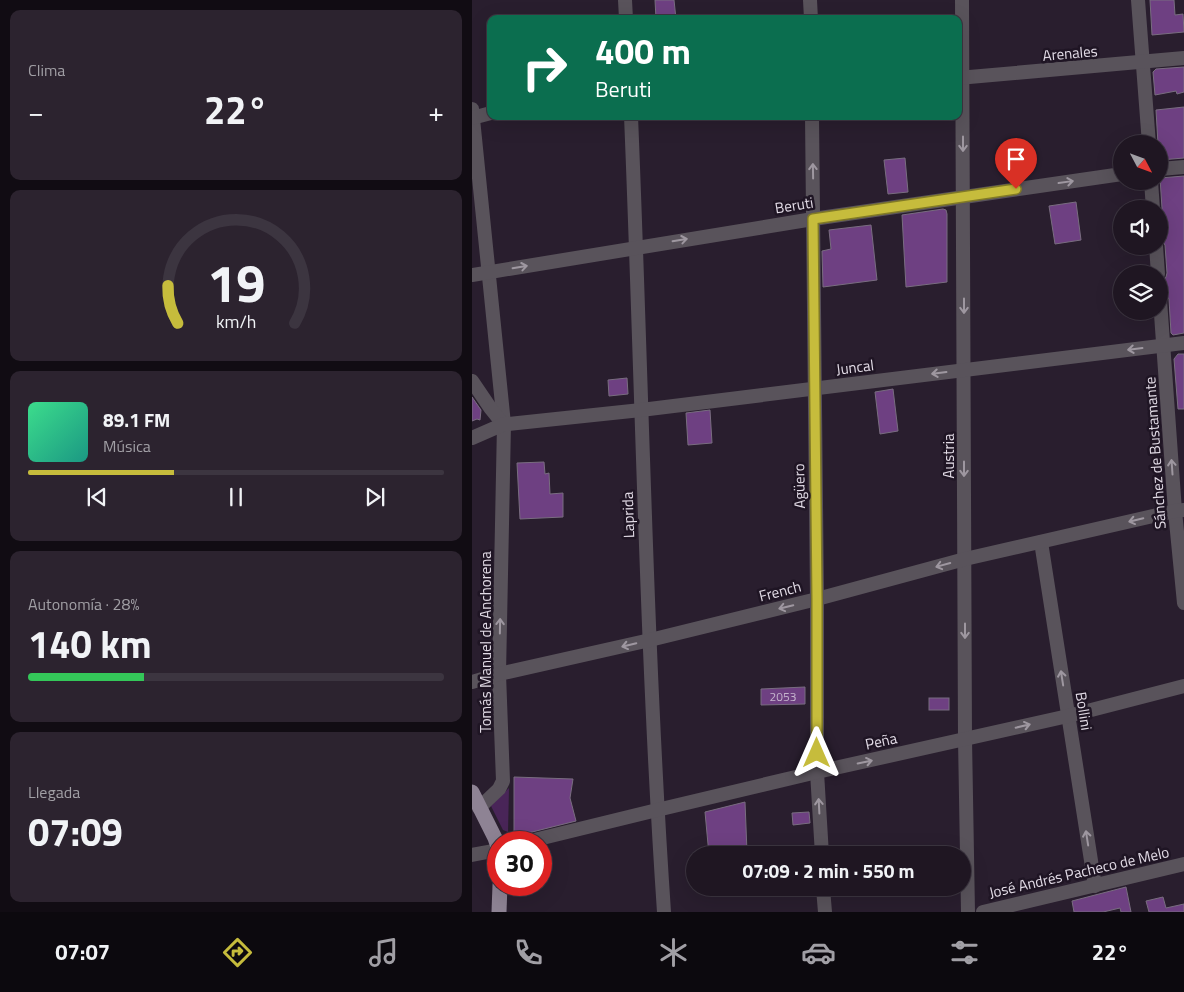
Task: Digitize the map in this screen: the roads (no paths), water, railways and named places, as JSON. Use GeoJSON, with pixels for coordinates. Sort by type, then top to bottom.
{"type":"FeatureCollection","features":[{"type":"Feature","properties":{"kind":"main road"},"geometry":{"type":"LineString","coordinates":[[472,792],[492,831]]}},
{"type":"Feature","properties":{"kind":"main road"},"geometry":{"type":"LineString","coordinates":[[499,912],[500,896]]}},
{"type":"Feature","properties":{"kind":"street"},"geometry":{"type":"LineString","coordinates":[[624,0],[626,15]]}},
{"type":"Feature","properties":{"kind":"street"},"geometry":{"type":"LineString","coordinates":[[810,0],[811,15]]}},
{"type":"Feature","properties":{"kind":"street","name":"Austria"},"geometry":{"type":"LineString","coordinates":[[962,0],[962,15]]}},
{"type":"Feature","properties":{"kind":"street"},"geometry":{"type":"LineString","coordinates":[[1138,0],[1148,135]]}},
{"type":"Feature","properties":{"kind":"street","name":"Arenales"},"geometry":{"type":"LineString","coordinates":[[962,78],[1184,58]]}},
{"type":"Feature","properties":{"kind":"street"},"geometry":{"type":"LineString","coordinates":[[472,115],[487,114]]}},
{"type":"Feature","properties":{"kind":"street","name":"Tomás Manuel de Anchorena"},"geometry":{"type":"LineString","coordinates":[[472,115],[504,424],[499,674],[503,781],[499,789],[480,808]]}},
{"type":"Feature","properties":{"kind":"street","name":"Laprida"},"geometry":{"type":"LineString","coordinates":[[631,120],[657,810],[664,912]]}},
{"type":"Feature","properties":{"kind":"street","name":"Agüero"},"geometry":{"type":"LineString","coordinates":[[812,120],[817,772],[821,846]]}},
{"type":"Feature","properties":{"kind":"street","name":"Austria"},"geometry":{"type":"LineString","coordinates":[[961,120],[968,912]]}},
{"type":"Feature","properties":{"kind":"street"},"geometry":{"type":"LineString","coordinates":[[1168,168],[1184,167]]}},
{"type":"Feature","properties":{"kind":"street","name":"Beruti"},"geometry":{"type":"LineString","coordinates":[[472,275],[813,219],[1113,175]]}},
{"type":"Feature","properties":{"kind":"street","name":"Sánchez de Bustamante"},"geometry":{"type":"LineString","coordinates":[[1161,320],[1179,511],[1184,603]]}},
{"type":"Feature","properties":{"kind":"street","name":"Juncal"},"geometry":{"type":"LineString","coordinates":[[472,438],[504,424],[641,410],[1184,343]]}},
{"type":"Feature","properties":{"kind":"street"},"geometry":{"type":"LineString","coordinates":[[474,384],[482,391],[491,391],[495,389],[499,382]]}},
{"type":"Feature","properties":{"kind":"street"},"geometry":{"type":"LineString","coordinates":[[474,384],[504,424]]}},
{"type":"Feature","properties":{"kind":"street","name":"French"},"geometry":{"type":"LineString","coordinates":[[472,682],[817,599],[965,559],[1179,511]]}},
{"type":"Feature","properties":{"kind":"street","name":"Bollini"},"geometry":{"type":"LineString","coordinates":[[1041,542],[1095,886]]}},
{"type":"Feature","properties":{"kind":"street","name":"Peña"},"geometry":{"type":"LineString","coordinates":[[552,836],[817,772],[1068,716],[1184,686]]}},
{"type":"Feature","properties":{"kind":"street"},"geometry":{"type":"LineString","coordinates":[[472,855],[487,851]]}},
{"type":"Feature","properties":{"kind":"street","name":"José Andrés Pacheco de Melo"},"geometry":{"type":"LineString","coordinates":[[983,912],[1184,864]]}},
{"type":"Feature","properties":{"kind":"street"},"geometry":{"type":"LineString","coordinates":[[824,896],[825,912]]}}]}
